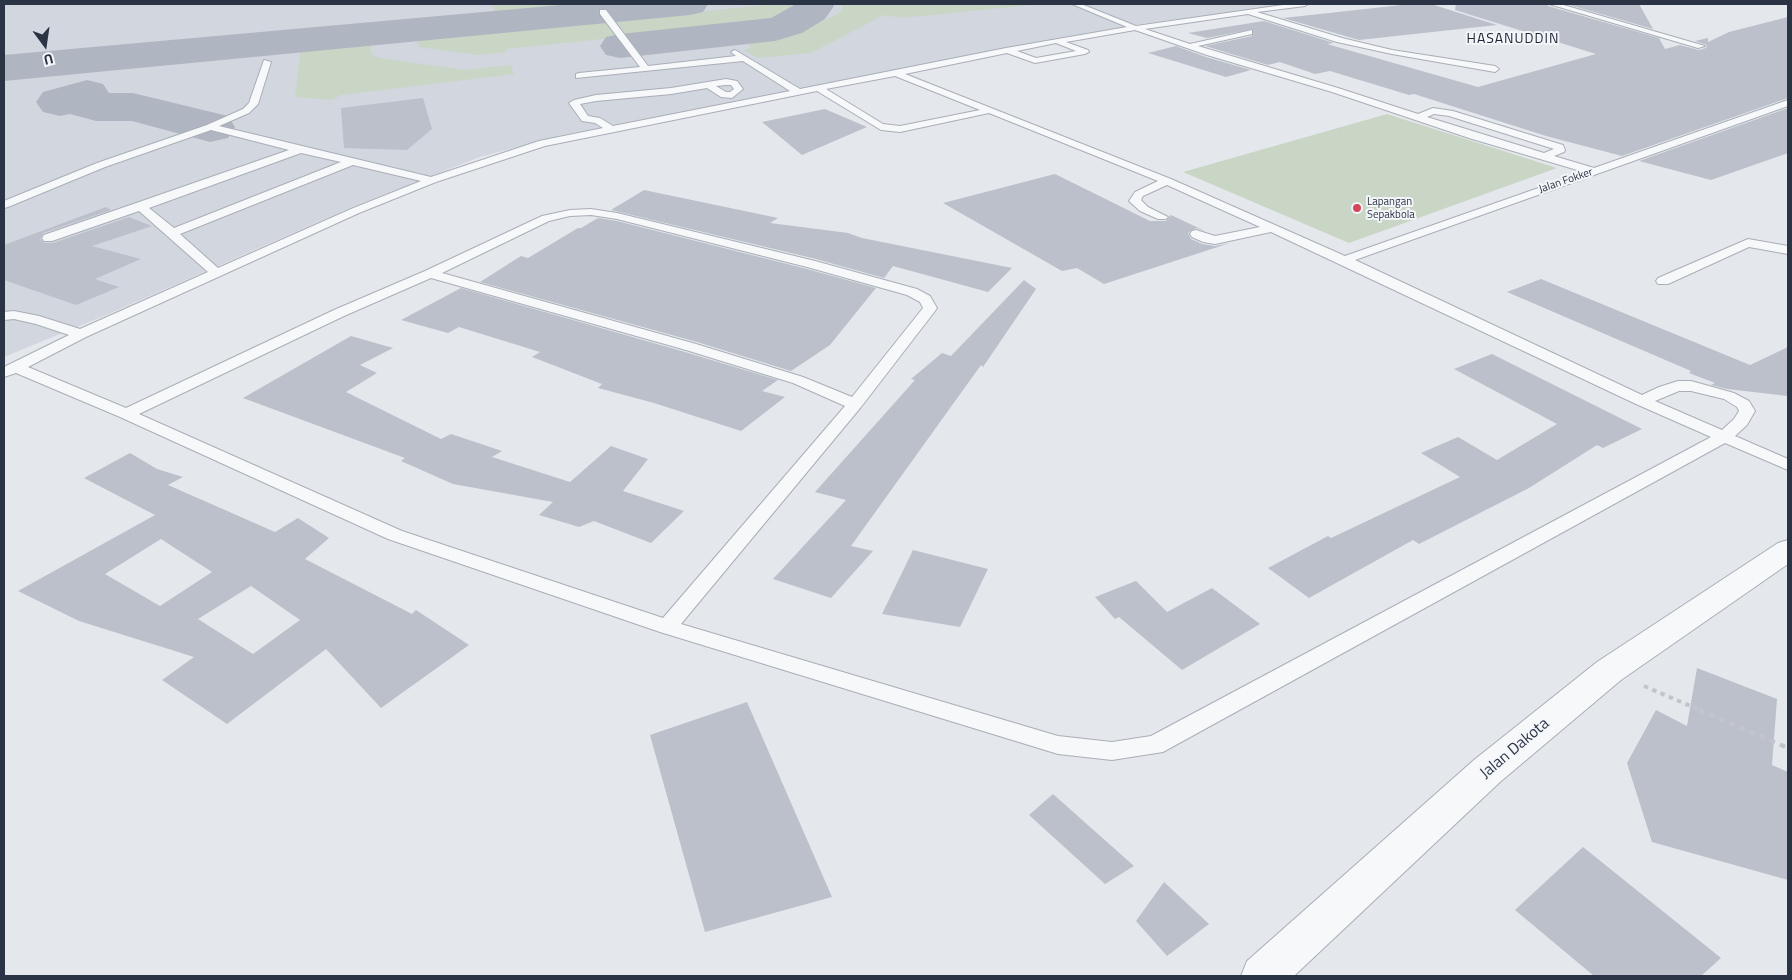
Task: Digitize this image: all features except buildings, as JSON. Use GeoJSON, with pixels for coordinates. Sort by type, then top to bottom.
{"type":"FeatureCollection","features":[{"type":"Feature","properties":{"kind":"street","name":"Jalan Dakota"},"geometry":{"type":"LineString","coordinates":[[1263,976],[1487,771],[1609,671],[1788,550]]}},
{"type":"Feature","properties":{"kind":"lane"},"geometry":{"type":"LineString","coordinates":[[1075,4],[1136,28],[1190,46],[1420,117],[1473,136],[1593,171]]}},
{"type":"Feature","properties":{"kind":"lane"},"geometry":{"type":"LineString","coordinates":[[10,370],[81,334],[355,211],[432,180],[543,143],[1006,50],[1244,11],[1305,4]]}},
{"type":"Feature","properties":{"kind":"lane"},"geometry":{"type":"LineString","coordinates":[[1553,4],[1701,46]]}},
{"type":"Feature","properties":{"kind":"lane"},"geometry":{"type":"LineString","coordinates":[[1244,11],[1340,40],[1383,50],[1495,69]]}},
{"type":"Feature","properties":{"kind":"lane"},"geometry":{"type":"LineString","coordinates":[[603,12],[645,68]]}},
{"type":"Feature","properties":{"kind":"lane"},"geometry":{"type":"LineString","coordinates":[[1585,22],[1603,18]]}},
{"type":"Feature","properties":{"kind":"lane"},"geometry":{"type":"LineString","coordinates":[[1190,46],[1249,32]]}},
{"type":"Feature","properties":{"kind":"lane"},"geometry":{"type":"LineString","coordinates":[[1006,50],[1035,61],[1085,52],[1056,41]]}},
{"type":"Feature","properties":{"kind":"lane"},"geometry":{"type":"LineString","coordinates":[[734,52],[798,92]]}},
{"type":"Feature","properties":{"kind":"lane"},"geometry":{"type":"LineString","coordinates":[[578,76],[744,58]]}},
{"type":"Feature","properties":{"kind":"lane"},"geometry":{"type":"LineString","coordinates":[[4,205],[100,165],[210,127],[246,111],[253,104],[266,62]]}},
{"type":"Feature","properties":{"kind":"lane"},"geometry":{"type":"LineString","coordinates":[[894,72],[1167,181],[1344,260],[1642,401],[1788,464]]}},
{"type":"Feature","properties":{"kind":"lane"},"geometry":{"type":"LineString","coordinates":[[611,129],[599,109],[642,94],[708,85],[720,94],[732,95],[742,103]]}},
{"type":"Feature","properties":{"kind":"lane"},"geometry":{"type":"LineString","coordinates":[[818,88],[881,127],[900,129],[925,126],[990,110]]}},
{"type":"Feature","properties":{"kind":"lane","name":"Jalan Fokker"},"geometry":{"type":"LineString","coordinates":[[1344,260],[1788,104]]}},
{"type":"Feature","properties":{"kind":"lane"},"geometry":{"type":"LineString","coordinates":[[1420,117],[1433,111],[1450,113],[1559,147],[1560,150],[1546,156]]}},
{"type":"Feature","properties":{"kind":"lane"},"geometry":{"type":"LineString","coordinates":[[210,127],[432,180]]}},
{"type":"Feature","properties":{"kind":"lane"},"geometry":{"type":"LineString","coordinates":[[48,238],[300,150]]}},
{"type":"Feature","properties":{"kind":"lane"},"geometry":{"type":"LineString","coordinates":[[172,233],[354,161]]}},
{"type":"Feature","properties":{"kind":"lane"},"geometry":{"type":"LineString","coordinates":[[1162,217],[1144,209],[1134,200],[1140,194],[1167,181]]}},
{"type":"Feature","properties":{"kind":"lane"},"geometry":{"type":"LineString","coordinates":[[141,207],[216,273]]}},
{"type":"Feature","properties":{"kind":"lane"},"geometry":{"type":"LineString","coordinates":[[126,414],[339,313],[430,274],[504,237],[546,218],[570,213],[591,212],[618,216],[811,264],[912,292],[925,299],[930,308],[855,404],[667,628]]}},
{"type":"Feature","properties":{"kind":"lane"},"geometry":{"type":"LineString","coordinates":[[1196,234],[1215,240],[1272,228]]}},
{"type":"Feature","properties":{"kind":"lane"},"geometry":{"type":"LineString","coordinates":[[1663,281],[1748,243],[1788,250]]}},
{"type":"Feature","properties":{"kind":"lane"},"geometry":{"type":"LineString","coordinates":[[430,274],[700,350],[798,380],[855,404]]}},
{"type":"Feature","properties":{"kind":"lane"},"geometry":{"type":"LineString","coordinates":[[4,316],[14,315],[39,320],[81,334]]}},
{"type":"Feature","properties":{"kind":"lane"},"geometry":{"type":"LineString","coordinates":[[10,370],[126,414],[395,535],[667,628],[1058,745],[1112,751],[1155,745],[1724,437],[1741,422],[1747,410],[1744,404],[1729,396],[1691,386],[1678,386],[1664,390],[1642,401]]}},
{"type":"Feature","properties":{"kind":"path"},"geometry":{"type":"LineString","coordinates":[[1609,671],[1788,748]]}},
{"type":"Feature","properties":{"kind":"shaded area"},"geometry":{"type":"Polygon","coordinates":[[[4,4],[1296,4],[1133,25],[563,135],[480,157],[352,207],[111,313],[4,357],[4,4]]]}},
{"type":"Feature","properties":{"kind":"green space"},"geometry":{"type":"Polygon","coordinates":[[[492,4],[610,4],[495,14],[492,4]]]}},
{"type":"Feature","properties":{"kind":"green space"},"geometry":{"type":"Polygon","coordinates":[[[776,4],[799,4],[800,7],[776,25],[731,29],[728,26],[506,49],[507,52],[477,55],[419,47],[417,40],[776,4]]]}},
{"type":"Feature","properties":{"kind":"green space"},"geometry":{"type":"Polygon","coordinates":[[[840,4],[1041,4],[901,18],[884,15],[811,53],[757,58],[744,50],[751,48],[743,40],[802,32],[841,12],[843,7],[840,4]]]}},
{"type":"Feature","properties":{"kind":"green space"},"geometry":{"type":"Polygon","coordinates":[[[367,42],[370,44],[372,55],[379,58],[465,70],[511,65],[514,74],[341,95],[332,100],[295,97],[301,48],[367,42]]]}},
{"type":"Feature","properties":{"kind":"green space","name":"Lapangan Sepakbola"},"geometry":{"type":"Polygon","coordinates":[[[1387,114],[1557,168],[1349,243],[1183,172],[1387,114]]]}},
{"type":"Feature","properties":{"kind":"taxiway"},"geometry":{"type":"LineString","coordinates":[[4,68],[690,4]]}},
{"type":"Feature","properties":{"kind":"taxiway"},"geometry":{"type":"LineString","coordinates":[[620,46],[775,29],[788,25],[812,11],[816,6],[814,4]]}},
{"type":"Feature","properties":{"kind":"taxiway"},"geometry":{"type":"LineString","coordinates":[[60,102],[87,94],[84,100],[88,105],[96,107],[133,107],[210,127]]}},
{"type":"Feature","properties":{"kind":"place","name":"Lapangan Sepakbola"},"geometry":{"type":"Point","coordinates":[1357,208]}},
{"type":"Feature","properties":{"kind":"district","name":"HASANUDDIN"},"geometry":{"type":"Point","coordinates":[1513,40]}}]}
